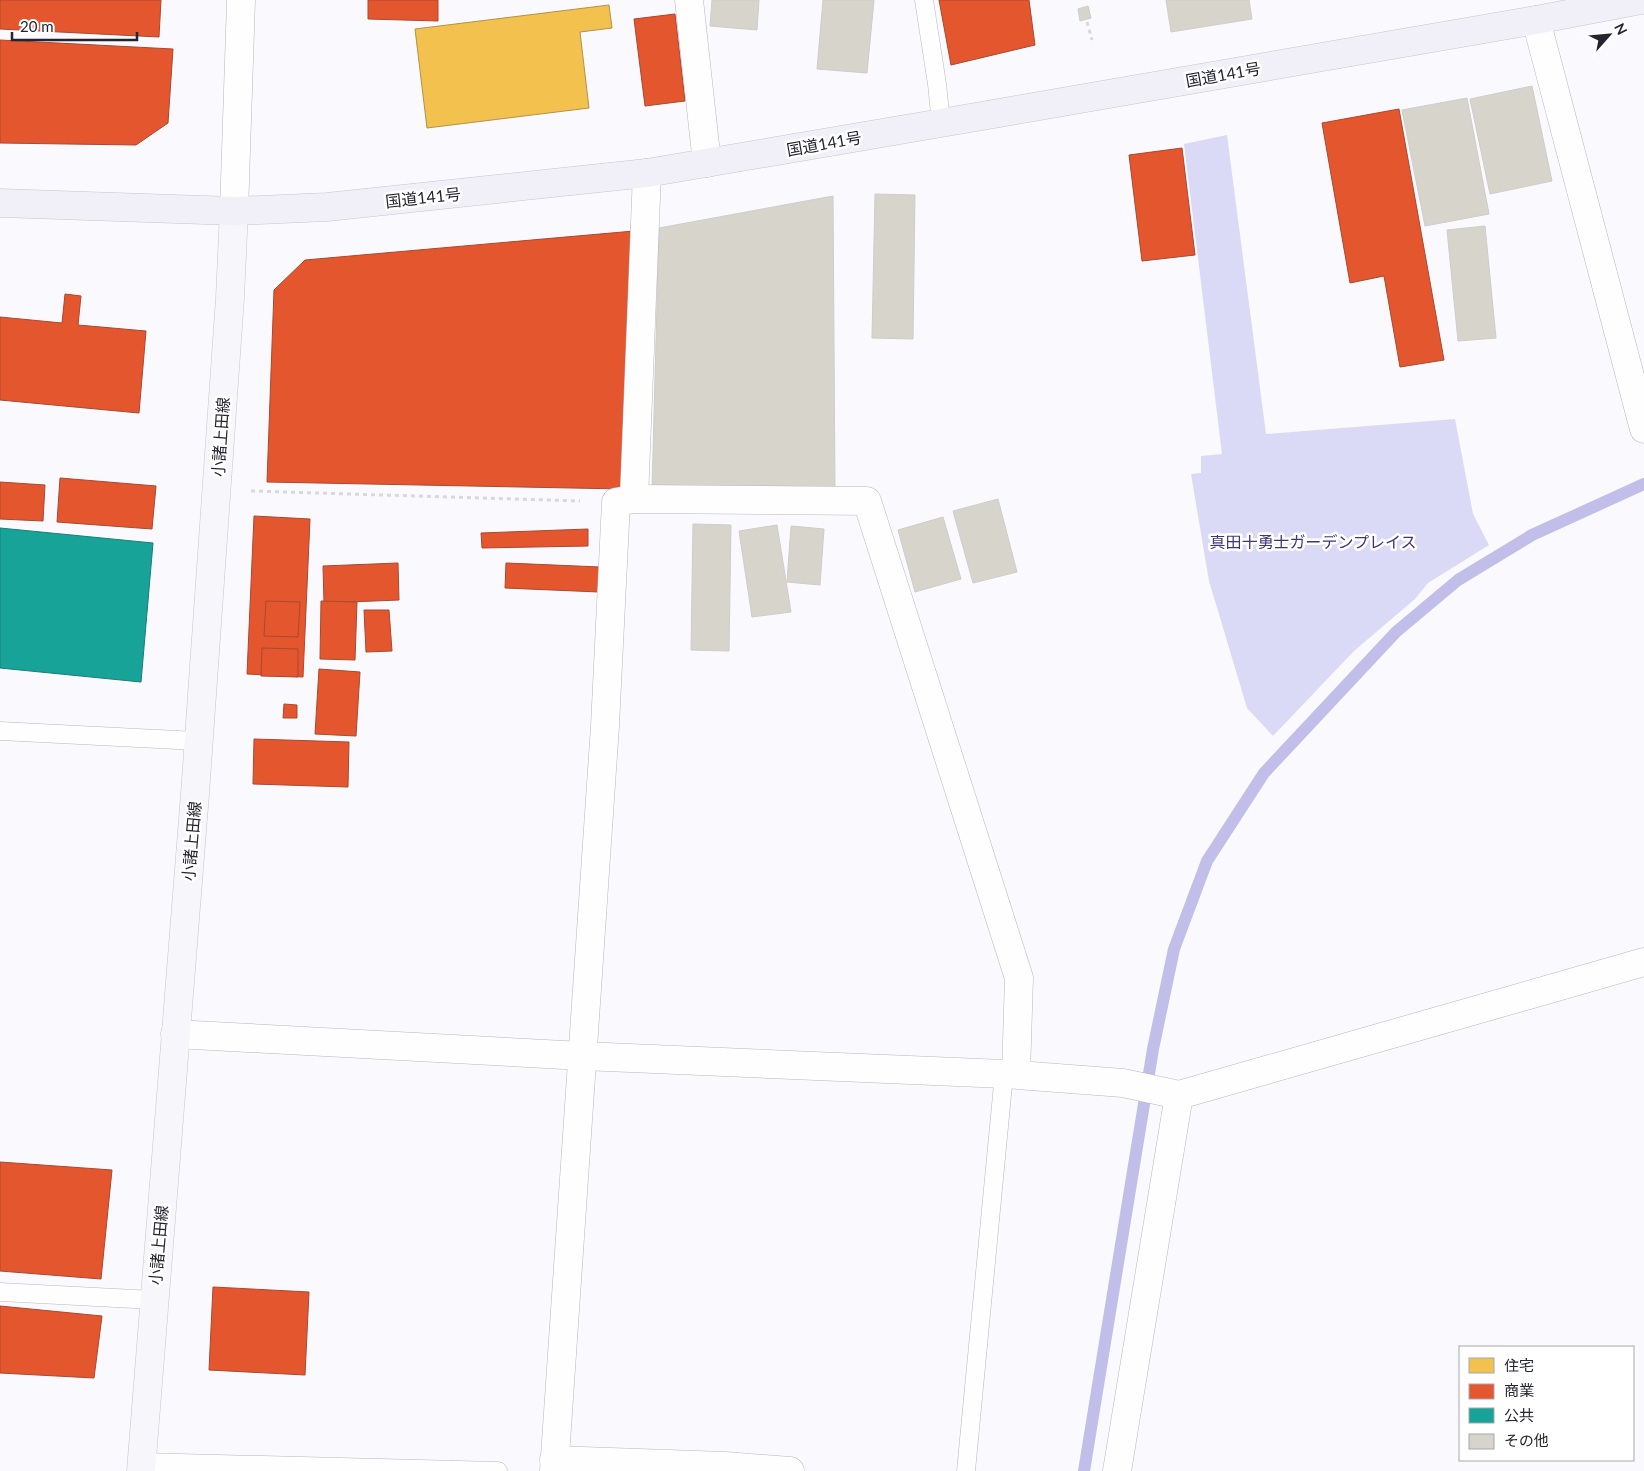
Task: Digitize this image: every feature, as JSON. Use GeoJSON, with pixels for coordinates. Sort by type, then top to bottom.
{"type":"FeatureCollection","features":[{"type":"Feature","properties":{"kind":"highway","name":"国道141号"},"geometry":{"type":"LineString","coordinates":[[0,203],[234,211],[327,207],[647,172],[941,123],[1536,20],[1641,0]]}},
{"type":"Feature","properties":{"kind":"main road","name":"小諸上田線"},"geometry":{"type":"LineString","coordinates":[[141,1467],[216,490],[230,298],[234,211]]}},
{"type":"Feature","properties":{"kind":"street"},"geometry":{"type":"LineString","coordinates":[[234,211],[241,0]]}},
{"type":"Feature","properties":{"kind":"street"},"geometry":{"type":"LineString","coordinates":[[689,0],[707,163]]}},
{"type":"Feature","properties":{"kind":"street"},"geometry":{"type":"LineString","coordinates":[[1536,20],[1644,429]]}},
{"type":"Feature","properties":{"kind":"street"},"geometry":{"type":"LineString","coordinates":[[647,172],[625,500],[605,726],[554,1466],[725,1466],[790,1471]]}},
{"type":"Feature","properties":{"kind":"street"},"geometry":{"type":"LineString","coordinates":[[625,500],[868,501],[1019,978],[1010,1074]]}},
{"type":"Feature","properties":{"kind":"street"},"geometry":{"type":"LineString","coordinates":[[175,1034],[583,1056],[1010,1074],[1124,1083],[1176,1095],[1644,962]]}},
{"type":"Feature","properties":{"kind":"street"},"geometry":{"type":"LineString","coordinates":[[1117,1471],[1176,1095]]}},
{"type":"Feature","properties":{"kind":"lane"},"geometry":{"type":"LineString","coordinates":[[924,0],[941,123]]}},
{"type":"Feature","properties":{"kind":"lane"},"geometry":{"type":"LineString","coordinates":[[0,731],[197,741]]}},
{"type":"Feature","properties":{"kind":"lane"},"geometry":{"type":"LineString","coordinates":[[966,1471],[1010,1074]]}},
{"type":"Feature","properties":{"kind":"lane"},"geometry":{"type":"LineString","coordinates":[[0,1292],[154,1300]]}},
{"type":"Feature","properties":{"kind":"lane"},"geometry":{"type":"LineString","coordinates":[[141,1467],[498,1471]]}},
{"type":"Feature","properties":{"kind":"path"},"geometry":{"type":"LineString","coordinates":[[1087,22],[1092,40]]}},
{"type":"Feature","properties":{"kind":"path"},"geometry":{"type":"LineString","coordinates":[[216,490],[625,500]]}},
{"type":"Feature","properties":{"kind":"green space","name":"真田十勇士ガーデンプレイス"},"geometry":{"type":"Polygon","coordinates":[[[1227,135],[1266,434],[1455,419],[1473,514],[1489,545],[1428,583],[1415,599],[1354,651],[1273,736],[1247,708],[1209,581],[1191,474],[1201,473],[1201,456],[1222,454],[1184,144],[1227,135]]]}},
{"type":"Feature","properties":{"kind":"building: 住宅"},"geometry":{"type":"Polygon","coordinates":[[[609,5],[612,28],[580,32],[589,108],[427,128],[415,29],[609,5]]]}},
{"type":"Feature","properties":{"kind":"building: 商業"},"geometry":{"type":"Polygon","coordinates":[[[0,0],[161,0],[159,37],[0,29],[0,0]]]}},
{"type":"Feature","properties":{"kind":"building: 商業"},"geometry":{"type":"Polygon","coordinates":[[[368,0],[438,0],[438,21],[368,19],[368,0]]]}},
{"type":"Feature","properties":{"kind":"building: 商業"},"geometry":{"type":"Polygon","coordinates":[[[939,0],[1029,0],[1035,45],[951,65],[939,0]]]}},
{"type":"Feature","properties":{"kind":"building: 商業"},"geometry":{"type":"Polygon","coordinates":[[[675,14],[685,101],[645,106],[634,19],[675,14]]]}},
{"type":"Feature","properties":{"kind":"building: 商業"},"geometry":{"type":"Polygon","coordinates":[[[0,40],[173,49],[168,123],[136,145],[0,143],[0,40]]]}},
{"type":"Feature","properties":{"kind":"building: 商業"},"geometry":{"type":"Polygon","coordinates":[[[1399,109],[1444,360],[1400,367],[1384,276],[1350,283],[1322,123],[1399,109]]]}},
{"type":"Feature","properties":{"kind":"building: 商業"},"geometry":{"type":"Polygon","coordinates":[[[1182,148],[1195,255],[1142,261],[1129,155],[1182,148]]]}},
{"type":"Feature","properties":{"kind":"building: 商業"},"geometry":{"type":"Polygon","coordinates":[[[634,231],[623,489],[267,482],[274,290],[305,260],[634,231]]]}},
{"type":"Feature","properties":{"kind":"building: 商業"},"geometry":{"type":"Polygon","coordinates":[[[65,294],[81,296],[78,325],[146,331],[139,413],[0,400],[0,317],[62,323],[65,294]]]}},
{"type":"Feature","properties":{"kind":"building: 商業"},"geometry":{"type":"Polygon","coordinates":[[[60,478],[156,486],[152,529],[57,522],[60,478]]]}},
{"type":"Feature","properties":{"kind":"building: 商業"},"geometry":{"type":"Polygon","coordinates":[[[0,482],[45,485],[43,521],[0,519],[0,482]]]}},
{"type":"Feature","properties":{"kind":"building: 商業"},"geometry":{"type":"Polygon","coordinates":[[[254,516],[310,519],[303,677],[247,674],[254,516]]]}},
{"type":"Feature","properties":{"kind":"building: 商業"},"geometry":{"type":"Polygon","coordinates":[[[588,529],[588,546],[482,548],[481,533],[588,529]]]}},
{"type":"Feature","properties":{"kind":"building: 商業"},"geometry":{"type":"Polygon","coordinates":[[[398,563],[399,600],[324,603],[323,566],[398,563]]]}},
{"type":"Feature","properties":{"kind":"building: 商業"},"geometry":{"type":"Polygon","coordinates":[[[506,563],[600,567],[599,592],[505,588],[506,563]]]}},
{"type":"Feature","properties":{"kind":"building: 商業"},"geometry":{"type":"Polygon","coordinates":[[[266,601],[300,602],[298,637],[264,636],[266,601]]]}},
{"type":"Feature","properties":{"kind":"building: 商業"},"geometry":{"type":"Polygon","coordinates":[[[321,601],[357,602],[355,660],[320,659],[321,601]]]}},
{"type":"Feature","properties":{"kind":"building: 商業"},"geometry":{"type":"Polygon","coordinates":[[[364,610],[389,610],[392,651],[366,652],[364,610]]]}},
{"type":"Feature","properties":{"kind":"building: 商業"},"geometry":{"type":"Polygon","coordinates":[[[262,648],[298,649],[298,677],[261,676],[262,648]]]}},
{"type":"Feature","properties":{"kind":"building: 商業"},"geometry":{"type":"Polygon","coordinates":[[[319,669],[360,672],[356,736],[315,734],[319,669]]]}},
{"type":"Feature","properties":{"kind":"building: 商業"},"geometry":{"type":"Polygon","coordinates":[[[284,704],[297,705],[297,718],[283,718],[284,704]]]}},
{"type":"Feature","properties":{"kind":"building: 商業"},"geometry":{"type":"Polygon","coordinates":[[[254,739],[349,742],[348,787],[253,784],[254,739]]]}},
{"type":"Feature","properties":{"kind":"building: 商業"},"geometry":{"type":"Polygon","coordinates":[[[0,1162],[112,1170],[101,1279],[0,1271],[0,1162]]]}},
{"type":"Feature","properties":{"kind":"building: 商業"},"geometry":{"type":"Polygon","coordinates":[[[213,1287],[309,1292],[305,1375],[209,1370],[213,1287]]]}},
{"type":"Feature","properties":{"kind":"building: 商業"},"geometry":{"type":"Polygon","coordinates":[[[0,1306],[102,1316],[94,1378],[0,1373],[0,1306]]]}},
{"type":"Feature","properties":{"kind":"building: 公共"},"geometry":{"type":"Polygon","coordinates":[[[0,528],[153,543],[141,682],[0,668],[0,528]]]}},
{"type":"Feature","properties":{"kind":"building: その他"},"geometry":{"type":"Polygon","coordinates":[[[712,0],[759,0],[757,30],[710,26],[712,0]]]}},
{"type":"Feature","properties":{"kind":"building: その他"},"geometry":{"type":"Polygon","coordinates":[[[823,0],[874,0],[867,73],[817,69],[823,0]]]}},
{"type":"Feature","properties":{"kind":"building: その他"},"geometry":{"type":"Polygon","coordinates":[[[1166,0],[1249,0],[1252,19],[1171,32],[1166,0]]]}},
{"type":"Feature","properties":{"kind":"building: その他"},"geometry":{"type":"Polygon","coordinates":[[[1088,6],[1091,18],[1080,21],[1078,9],[1088,6]]]}},
{"type":"Feature","properties":{"kind":"building: その他"},"geometry":{"type":"Polygon","coordinates":[[[1532,86],[1552,181],[1490,194],[1470,99],[1532,86]]]}},
{"type":"Feature","properties":{"kind":"building: その他"},"geometry":{"type":"Polygon","coordinates":[[[1467,98],[1489,214],[1425,226],[1402,110],[1467,98]]]}},
{"type":"Feature","properties":{"kind":"building: その他"},"geometry":{"type":"Polygon","coordinates":[[[875,194],[915,195],[913,339],[872,338],[875,194]]]}},
{"type":"Feature","properties":{"kind":"building: その他"},"geometry":{"type":"Polygon","coordinates":[[[833,196],[835,489],[652,490],[659,228],[833,196]]]}},
{"type":"Feature","properties":{"kind":"building: その他"},"geometry":{"type":"Polygon","coordinates":[[[1485,226],[1496,338],[1458,341],[1447,230],[1485,226]]]}},
{"type":"Feature","properties":{"kind":"building: その他"},"geometry":{"type":"Polygon","coordinates":[[[998,499],[1017,572],[973,583],[953,511],[998,499]]]}},
{"type":"Feature","properties":{"kind":"building: その他"},"geometry":{"type":"Polygon","coordinates":[[[943,517],[961,579],[915,592],[898,530],[943,517]]]}},
{"type":"Feature","properties":{"kind":"building: その他"},"geometry":{"type":"Polygon","coordinates":[[[693,524],[731,525],[729,651],[691,650],[693,524]]]}},
{"type":"Feature","properties":{"kind":"building: その他"},"geometry":{"type":"Polygon","coordinates":[[[777,525],[791,612],[752,617],[739,531],[777,525]]]}},
{"type":"Feature","properties":{"kind":"building: その他"},"geometry":{"type":"Polygon","coordinates":[[[791,526],[824,529],[820,585],[787,582],[791,526]]]}},
{"type":"Feature","properties":{"kind":"waterway"},"geometry":{"type":"LineString","coordinates":[[1084,1471],[1153,1049],[1174,949],[1207,861],[1264,773],[1396,632],[1458,580],[1532,535],[1644,484]]}}]}
